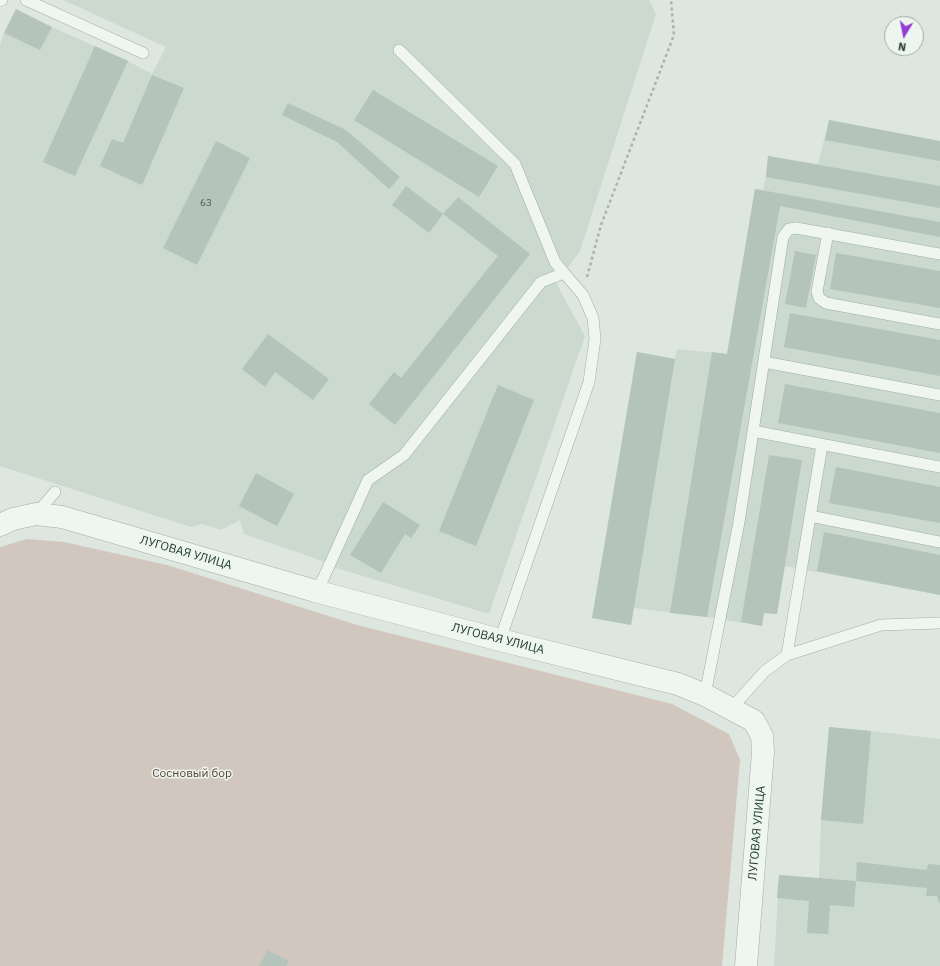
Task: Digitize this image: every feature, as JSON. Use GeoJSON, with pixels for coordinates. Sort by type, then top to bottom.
{"type":"FeatureCollection","features":[{"type":"Feature","properties":{"kind":"street","name":"ЛУГОВАЯ УЛИЦА"},"geometry":{"type":"LineString","coordinates":[[0,525],[13,519],[36,514],[62,516],[315,591],[500,640],[678,684],[705,695],[754,721],[762,736],[763,752],[746,966]]}},
{"type":"Feature","properties":{"kind":"lane"},"geometry":{"type":"LineString","coordinates":[[26,0],[143,53]]}},
{"type":"Feature","properties":{"kind":"lane"},"geometry":{"type":"LineString","coordinates":[[399,50],[515,164],[555,262],[583,295],[593,318],[595,339],[589,382],[500,640]]}},
{"type":"Feature","properties":{"kind":"lane"},"geometry":{"type":"LineString","coordinates":[[705,695],[739,522],[783,237],[789,229],[796,228],[940,254]]}},
{"type":"Feature","properties":{"kind":"lane"},"geometry":{"type":"LineString","coordinates":[[828,233],[818,290],[819,298],[826,303],[940,324]]}},
{"type":"Feature","properties":{"kind":"lane"},"geometry":{"type":"LineString","coordinates":[[315,591],[323,579],[368,480],[404,455],[541,282],[564,273]]}},
{"type":"Feature","properties":{"kind":"lane"},"geometry":{"type":"LineString","coordinates":[[764,362],[940,395]]}},
{"type":"Feature","properties":{"kind":"lane"},"geometry":{"type":"LineString","coordinates":[[753,431],[940,467]]}},
{"type":"Feature","properties":{"kind":"lane"},"geometry":{"type":"LineString","coordinates":[[787,656],[822,445]]}},
{"type":"Feature","properties":{"kind":"lane"},"geometry":{"type":"LineString","coordinates":[[36,514],[55,492]]}},
{"type":"Feature","properties":{"kind":"lane"},"geometry":{"type":"LineString","coordinates":[[810,516],[940,542]]}},
{"type":"Feature","properties":{"kind":"lane"},"geometry":{"type":"LineString","coordinates":[[735,710],[738,701],[765,671],[787,656],[881,625],[940,623]]}},
{"type":"Feature","properties":{"kind":"path"},"geometry":{"type":"LineString","coordinates":[[583,295],[601,225],[674,35],[671,0]]}},
{"type":"Feature","properties":{"kind":"shaded area"},"geometry":{"type":"Polygon","coordinates":[[[63,0],[649,0],[656,14],[580,251],[564,273],[555,281],[585,336],[489,614],[336,568],[317,559],[244,534],[240,520],[221,530],[202,524],[191,527],[0,466],[0,45],[4,33],[52,27],[128,61],[152,74],[166,47],[63,0]]]}},
{"type":"Feature","properties":{"kind":"shaded area"},"geometry":{"type":"Polygon","coordinates":[[[829,120],[940,141],[940,595],[785,566],[777,614],[764,613],[762,626],[707,617],[634,608],[631,625],[592,618],[637,352],[675,359],[677,349],[727,354],[755,189],[763,190],[768,156],[818,164],[829,120]]]}},
{"type":"Feature","properties":{"kind":"shaded area"},"geometry":{"type":"Polygon","coordinates":[[[829,727],[940,739],[940,966],[774,966],[779,875],[819,878],[821,820],[829,727]]]}},
{"type":"Feature","properties":{"kind":"green space","name":"Сосновый бор"},"geometry":{"type":"Polygon","coordinates":[[[27,539],[64,542],[167,565],[357,625],[672,704],[729,734],[740,760],[722,966],[0,966],[0,547],[27,539]]]}},
{"type":"Feature","properties":{"kind":"building"},"geometry":{"type":"Polygon","coordinates":[[[16,9],[52,27],[40,50],[4,33],[16,9]]]}},
{"type":"Feature","properties":{"kind":"building"},"geometry":{"type":"Polygon","coordinates":[[[95,46],[128,61],[75,176],[43,162],[95,46]]]}},
{"type":"Feature","properties":{"kind":"building"},"geometry":{"type":"Polygon","coordinates":[[[152,75],[184,88],[142,185],[100,166],[112,139],[123,143],[152,75]]]}},
{"type":"Feature","properties":{"kind":"building"},"geometry":{"type":"Polygon","coordinates":[[[373,90],[498,166],[479,197],[354,120],[373,90]]]}},
{"type":"Feature","properties":{"kind":"building"},"geometry":{"type":"Polygon","coordinates":[[[288,103],[346,130],[400,177],[389,189],[337,142],[282,115],[288,103]]]}},
{"type":"Feature","properties":{"kind":"building"},"geometry":{"type":"Polygon","coordinates":[[[829,120],[940,141],[940,161],[825,140],[829,120]]]}},
{"type":"Feature","properties":{"kind":"building"},"geometry":{"type":"Polygon","coordinates":[[[216,141],[250,158],[197,265],[163,248],[216,141]]]}},
{"type":"Feature","properties":{"kind":"building"},"geometry":{"type":"Polygon","coordinates":[[[768,156],[940,186],[940,208],[766,177],[768,156]]]}},
{"type":"Feature","properties":{"kind":"building"},"geometry":{"type":"Polygon","coordinates":[[[406,186],[443,214],[429,233],[392,205],[406,186]]]}},
{"type":"Feature","properties":{"kind":"building"},"geometry":{"type":"Polygon","coordinates":[[[755,189],[940,222],[940,237],[780,206],[707,617],[670,613],[712,352],[727,354],[755,189]]]}},
{"type":"Feature","properties":{"kind":"building"},"geometry":{"type":"Polygon","coordinates":[[[458,197],[530,254],[395,425],[369,404],[394,372],[401,378],[498,256],[443,214],[458,197]]]}},
{"type":"Feature","properties":{"kind":"building"},"geometry":{"type":"Polygon","coordinates":[[[795,251],[816,255],[806,308],[785,304],[795,251]]]}},
{"type":"Feature","properties":{"kind":"building"},"geometry":{"type":"Polygon","coordinates":[[[836,253],[940,271],[940,308],[830,289],[836,253]]]}},
{"type":"Feature","properties":{"kind":"building"},"geometry":{"type":"Polygon","coordinates":[[[790,313],[940,340],[940,376],[784,347],[790,313]]]}},
{"type":"Feature","properties":{"kind":"building"},"geometry":{"type":"Polygon","coordinates":[[[268,334],[329,379],[313,400],[275,372],[265,387],[242,369],[268,334]]]}},
{"type":"Feature","properties":{"kind":"building"},"geometry":{"type":"Polygon","coordinates":[[[637,352],[675,359],[631,625],[592,618],[637,352]]]}},
{"type":"Feature","properties":{"kind":"building"},"geometry":{"type":"Polygon","coordinates":[[[785,384],[940,413],[940,453],[778,423],[785,384]]]}},
{"type":"Feature","properties":{"kind":"building"},"geometry":{"type":"Polygon","coordinates":[[[498,385],[534,400],[476,546],[439,531],[498,385]]]}},
{"type":"Feature","properties":{"kind":"building"},"geometry":{"type":"Polygon","coordinates":[[[769,455],[802,460],[777,614],[764,613],[762,626],[741,622],[769,455]]]}},
{"type":"Feature","properties":{"kind":"building"},"geometry":{"type":"Polygon","coordinates":[[[836,467],[940,487],[940,523],[829,503],[836,467]]]}},
{"type":"Feature","properties":{"kind":"building"},"geometry":{"type":"Polygon","coordinates":[[[256,473],[294,494],[277,526],[239,506],[256,473]]]}},
{"type":"Feature","properties":{"kind":"building"},"geometry":{"type":"Polygon","coordinates":[[[383,502],[420,525],[411,538],[405,534],[381,573],[350,555],[383,502]]]}},
{"type":"Feature","properties":{"kind":"building"},"geometry":{"type":"Polygon","coordinates":[[[824,532],[940,555],[940,595],[817,571],[824,532]]]}},
{"type":"Feature","properties":{"kind":"building"},"geometry":{"type":"Polygon","coordinates":[[[829,727],[871,731],[863,824],[821,820],[829,727]]]}},
{"type":"Feature","properties":{"kind":"building"},"geometry":{"type":"Polygon","coordinates":[[[857,862],[927,870],[928,864],[940,865],[940,904],[937,896],[926,896],[927,888],[856,881],[857,862]]]}},
{"type":"Feature","properties":{"kind":"building"},"geometry":{"type":"Polygon","coordinates":[[[779,875],[856,881],[854,907],[830,905],[828,934],[807,933],[809,901],[777,898],[779,875]]]}},
{"type":"Feature","properties":{"kind":"building"},"geometry":{"type":"Polygon","coordinates":[[[268,950],[289,961],[286,966],[259,966],[268,950]]]}}]}
